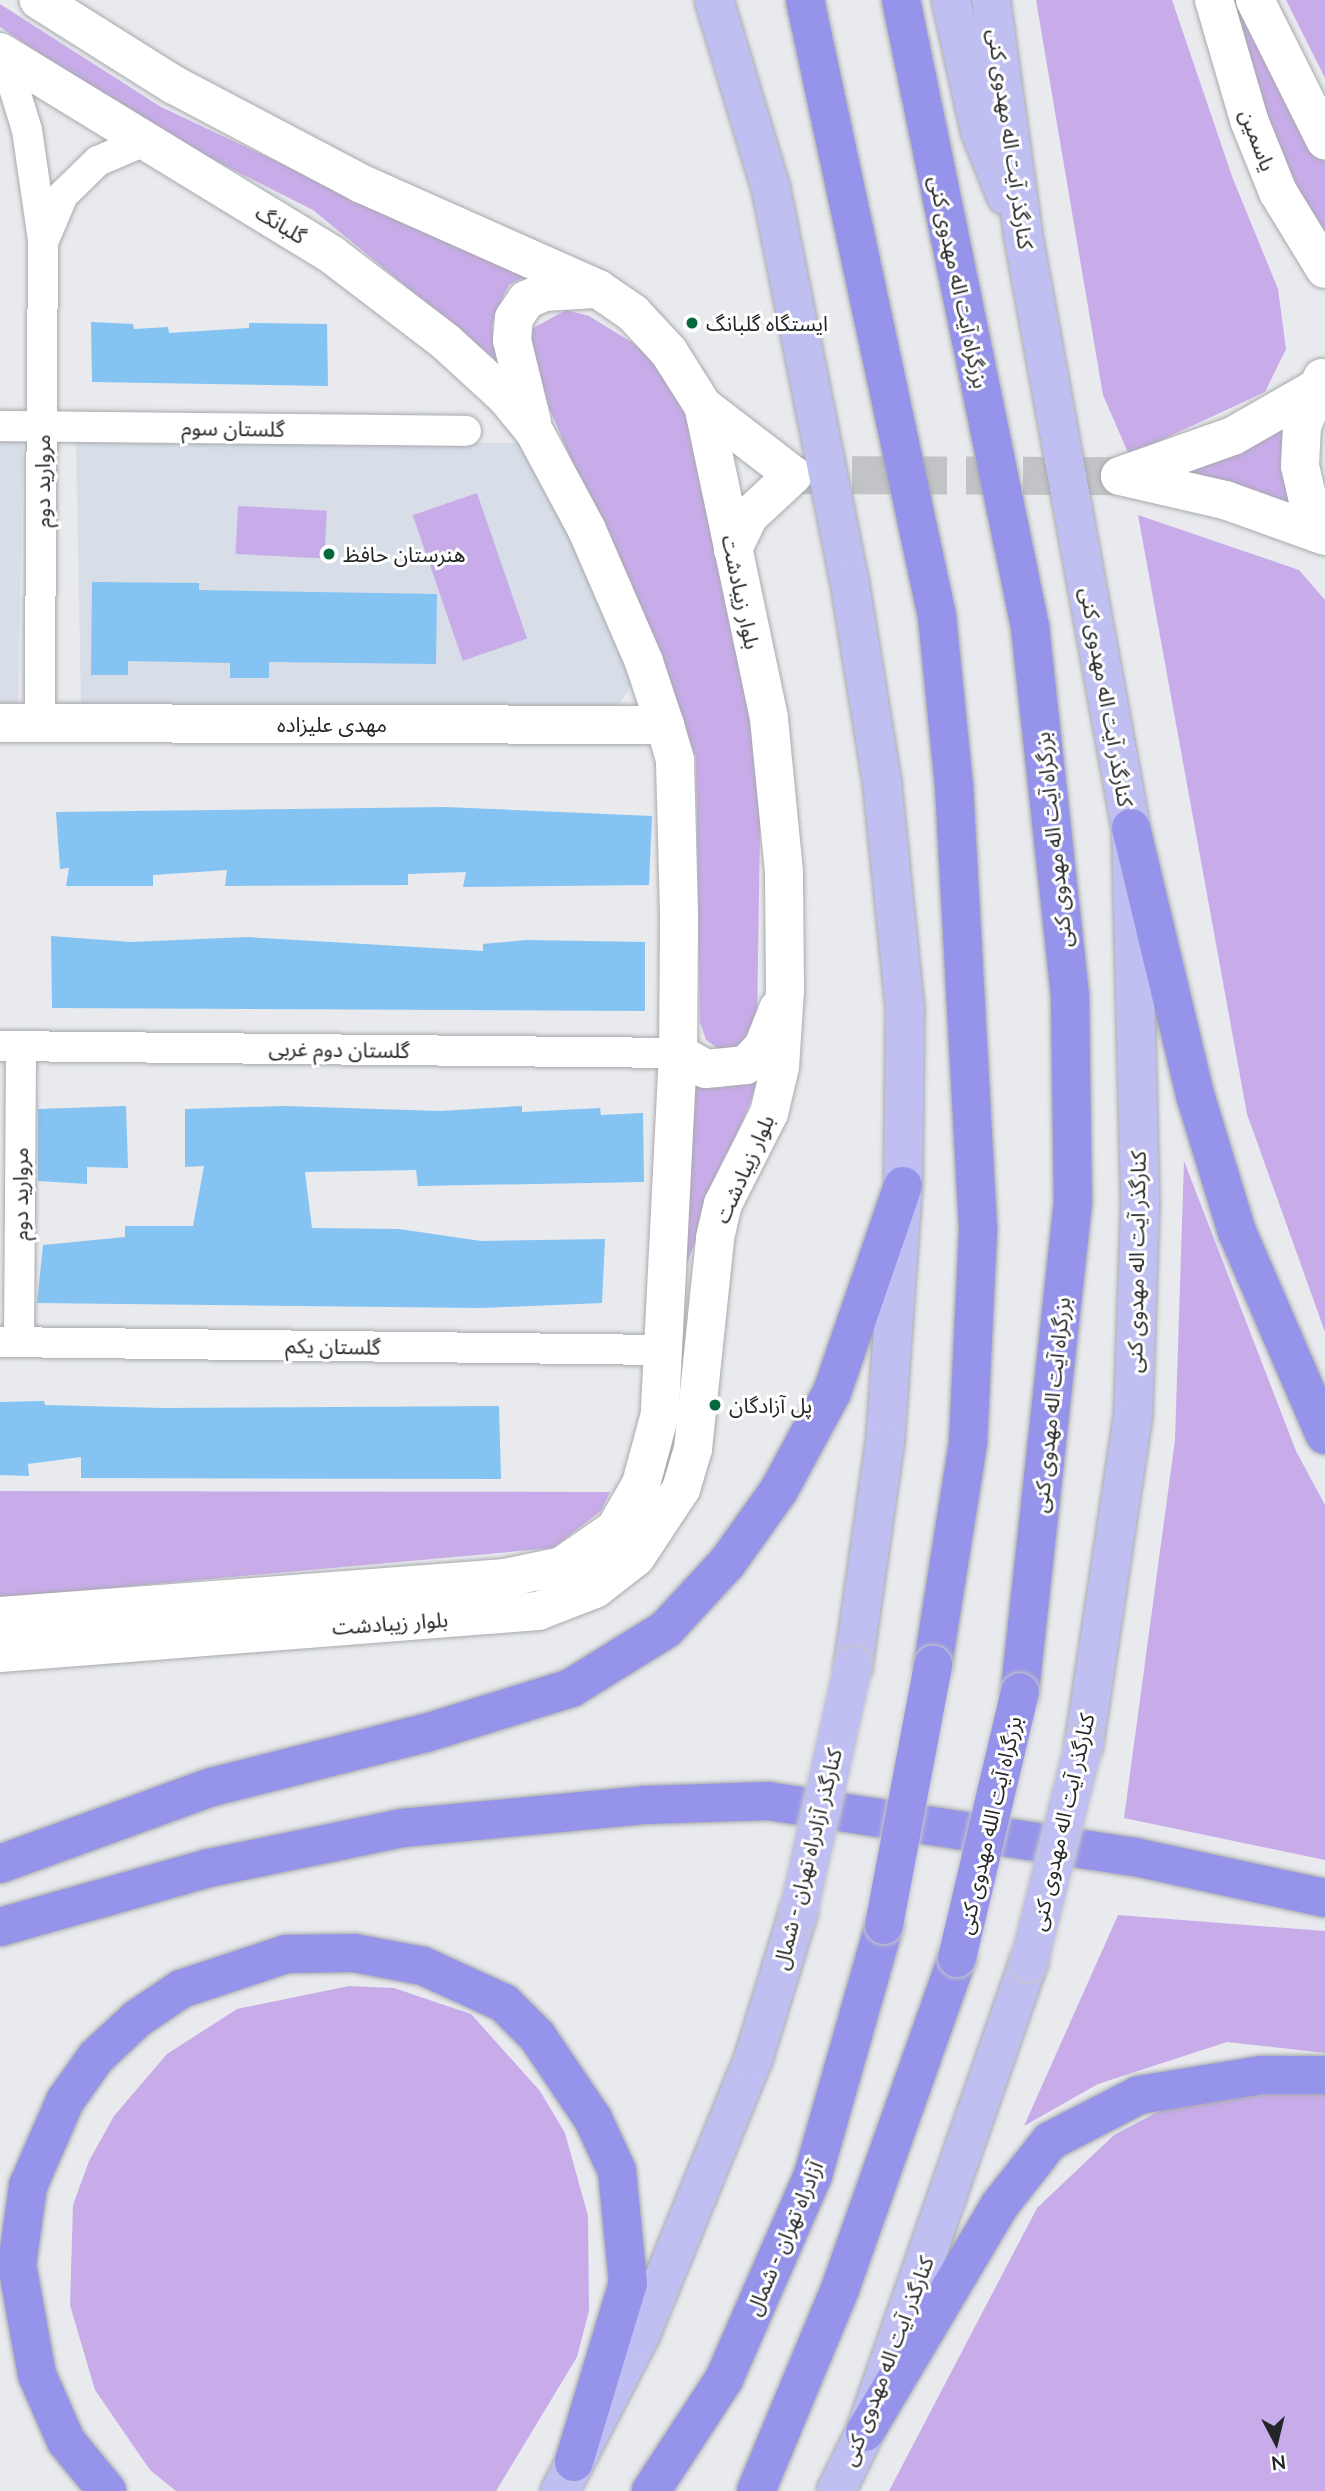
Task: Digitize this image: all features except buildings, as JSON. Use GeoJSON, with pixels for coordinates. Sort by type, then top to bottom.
{"type":"FeatureCollection","features":[{"type":"Feature","properties":{"kind":"highway","name":"آزادراه تهران - شمال"},"geometry":{"type":"LineString","coordinates":[[651,2491],[724,2379],[813,2175],[884,1924],[933,1665],[968,1443],[978,1231],[954,785],[937,616],[804,0]]}},
{"type":"Feature","properties":{"kind":"highway","name":"بزرگراه آیت اله مهدوی کنی"},"geometry":{"type":"LineString","coordinates":[[901,0],[1030,627],[1070,996],[1073,1202],[1020,1692]]}},
{"type":"Feature","properties":{"kind":"highway"},"geometry":{"type":"LineString","coordinates":[[1132,828],[1196,1098],[1237,1233],[1325,1435]]}},
{"type":"Feature","properties":{"kind":"highway"},"geometry":{"type":"LineString","coordinates":[[0,1864],[212,1787],[426,1733],[571,1688],[666,1629],[727,1563],[779,1490],[832,1392],[903,1186]]}},
{"type":"Feature","properties":{"kind":"highway","name":"بزرگراه آیت الله مهدوی کنی"},"geometry":{"type":"LineString","coordinates":[[756,2491],[841,2289],[957,1958],[1020,1692]]}},
{"type":"Feature","properties":{"kind":"highway"},"geometry":{"type":"LineString","coordinates":[[0,1927],[209,1868],[402,1828],[644,1805],[768,1801],[1135,1857],[1325,1898]]}},
{"type":"Feature","properties":{"kind":"highway"},"geometry":{"type":"LineString","coordinates":[[107,2491],[66,2441],[37,2375],[18,2265],[28,2186],[65,2101],[96,2057],[138,2018],[181,1989],[286,1954],[354,1953],[423,1966],[504,2003],[537,2036],[593,2119],[617,2171],[628,2283],[567,2477]]}},
{"type":"Feature","properties":{"kind":"highway"},"geometry":{"type":"LineString","coordinates":[[865,2432],[999,2206],[1050,2141],[1139,2095],[1261,2075],[1325,2075]]}},
{"type":"Feature","properties":{"kind":"main road"},"geometry":{"type":"LineString","coordinates":[[714,0],[771,189]]}},
{"type":"Feature","properties":{"kind":"main road"},"geometry":{"type":"LineString","coordinates":[[735,0],[849,578],[882,782],[905,1007],[903,1186]]}},
{"type":"Feature","properties":{"kind":"main road"},"geometry":{"type":"LineString","coordinates":[[951,0],[980,131],[1024,240]]}},
{"type":"Feature","properties":{"kind":"main road","name":"کنارگذر آیت اله مهدوی کنی"},"geometry":{"type":"LineString","coordinates":[[836,2491],[865,2432],[1029,1962],[1084,1743],[1133,1416],[1140,1209],[1132,828],[1024,240],[991,0]]}},
{"type":"Feature","properties":{"kind":"main road","name":"کنارگذر آزادراه تهران - شمال"},"geometry":{"type":"LineString","coordinates":[[567,2477],[642,2334],[753,2060],[798,1914],[853,1666],[885,1442],[903,1186]]}},
{"type":"Feature","properties":{"kind":"street"},"geometry":{"type":"LineString","coordinates":[[39,0],[174,85],[362,184],[598,289]]}},
{"type":"Feature","properties":{"kind":"street","name":"یاسمین"},"geometry":{"type":"LineString","coordinates":[[1214,0],[1249,120],[1278,192],[1325,269]]}},
{"type":"Feature","properties":{"kind":"street"},"geometry":{"type":"LineString","coordinates":[[1255,0],[1325,140]]}},
{"type":"Feature","properties":{"kind":"street","name":"گلبانگ"},"geometry":{"type":"LineString","coordinates":[[2,53],[142,142],[332,255],[446,342],[505,396],[534,431]]}},
{"type":"Feature","properties":{"kind":"street","name":"مروارید دوم"},"geometry":{"type":"LineString","coordinates":[[2,53],[27,131],[44,240],[40,723]]}},
{"type":"Feature","properties":{"kind":"street","name":"مروارید دوم"},"geometry":{"type":"LineString","coordinates":[[44,240],[63,195],[98,161],[142,142]]}},
{"type":"Feature","properties":{"kind":"street"},"geometry":{"type":"LineString","coordinates":[[534,431],[512,340],[514,318],[526,300],[544,292],[598,289]]}},
{"type":"Feature","properties":{"kind":"street","name":"بلوار زیبادشت"},"geometry":{"type":"LineString","coordinates":[[0,1653],[538,1611],[595,1589],[636,1557],[681,1489],[693,1449],[715,1238],[723,1204],[769,1113],[780,1067],[785,990],[778,765],[703,406],[669,352],[633,313],[598,289]]}},
{"type":"Feature","properties":{"kind":"street"},"geometry":{"type":"LineString","coordinates":[[1320,381],[1302,426],[1300,466],[1309,504],[1325,531]]}},
{"type":"Feature","properties":{"kind":"street"},"geometry":{"type":"LineString","coordinates":[[1320,381],[1233,436],[1120,476],[1225,500],[1325,536]]}},
{"type":"Feature","properties":{"kind":"street"},"geometry":{"type":"LineString","coordinates":[[703,406],[793,475],[749,516],[733,549]]}},
{"type":"Feature","properties":{"kind":"street","name":"گلستان سوم"},"geometry":{"type":"LineString","coordinates":[[0,426],[466,431]]}},
{"type":"Feature","properties":{"kind":"street","name":"بلوار زیبادشت"},"geometry":{"type":"LineString","coordinates":[[0,1616],[505,1578],[562,1566],[615,1529],[640,1485],[660,1414],[665,1350],[678,1053],[676,761],[644,662],[587,530],[534,431]]}},
{"type":"Feature","properties":{"kind":"street","name":"مهدی علیزاده"},"geometry":{"type":"LineString","coordinates":[[0,723],[665,725]]}},
{"type":"Feature","properties":{"kind":"street"},"geometry":{"type":"LineString","coordinates":[[678,1053],[706,1069],[746,1065],[763,1047],[785,990]]}},
{"type":"Feature","properties":{"kind":"street","name":"مروارید دوم"},"geometry":{"type":"LineString","coordinates":[[10,1342],[11,1046]]}},
{"type":"Feature","properties":{"kind":"street","name":"گلستان دوم غربی"},"geometry":{"type":"LineString","coordinates":[[11,1046],[678,1053]]}},
{"type":"Feature","properties":{"kind":"street","name":"گلستان یکم"},"geometry":{"type":"LineString","coordinates":[[10,1342],[665,1350]]}},
{"type":"Feature","properties":{"kind":"shaded area"},"geometry":{"type":"Polygon","coordinates":[[[1036,0],[1172,0],[1233,179],[1278,289],[1286,349],[1265,392],[1129,455],[1103,395],[1036,0]]]}},
{"type":"Feature","properties":{"kind":"shaded area"},"geometry":{"type":"Polygon","coordinates":[[[1227,0],[1240,0],[1325,161],[1325,252],[1305,223],[1227,0]]]}},
{"type":"Feature","properties":{"kind":"shaded area"},"geometry":{"type":"Polygon","coordinates":[[[1286,0],[1325,0],[1325,78],[1286,0]]]}},
{"type":"Feature","properties":{"kind":"shaded area"},"geometry":{"type":"Polygon","coordinates":[[[0,4],[161,107],[405,222],[531,273],[509,285],[499,305],[492,325],[498,362],[313,210],[156,131],[0,27],[0,4]]]}},
{"type":"Feature","properties":{"kind":"shaded area"},"geometry":{"type":"Polygon","coordinates":[[[566,310],[589,316],[646,351],[685,408],[761,764],[757,1022],[745,1046],[726,1054],[706,1040],[700,1022],[696,757],[530,362],[526,332],[566,310]]]}},
{"type":"Feature","properties":{"kind":"shaded area"},"geometry":{"type":"Polygon","coordinates":[[[1293,412],[1302,514],[1153,471],[1293,412]]]}},
{"type":"Feature","properties":{"kind":"shaded area"},"geometry":{"type":"Polygon","coordinates":[[[0,440],[23,440],[18,702],[0,702],[0,440]]]}},
{"type":"Feature","properties":{"kind":"shaded area","name":"هنرستان حافظ"},"geometry":{"type":"Polygon","coordinates":[[[76,441],[525,443],[633,665],[633,683],[617,707],[81,706],[76,441]]]}},
{"type":"Feature","properties":{"kind":"shaded area"},"geometry":{"type":"Polygon","coordinates":[[[477,493],[527,639],[463,661],[413,515],[477,493]]]}},
{"type":"Feature","properties":{"kind":"shaded area"},"geometry":{"type":"Polygon","coordinates":[[[238,506],[327,511],[324,559],[235,554],[238,506]]]}},
{"type":"Feature","properties":{"kind":"shaded area"},"geometry":{"type":"Polygon","coordinates":[[[1138,515],[1299,570],[1325,600],[1325,1332],[1247,1114],[1138,515]]]}},
{"type":"Feature","properties":{"kind":"shaded area"},"geometry":{"type":"Polygon","coordinates":[[[687,1070],[701,1083],[720,1088],[761,1074],[685,1268],[687,1070]]]}},
{"type":"Feature","properties":{"kind":"shaded area"},"geometry":{"type":"Polygon","coordinates":[[[1184,1161],[1296,1451],[1325,1505],[1325,1860],[1124,1818],[1175,1440],[1184,1161]]]}},
{"type":"Feature","properties":{"kind":"shaded area"},"geometry":{"type":"Polygon","coordinates":[[[0,1491],[610,1492],[601,1511],[553,1548],[0,1598],[0,1491]]]}},
{"type":"Feature","properties":{"kind":"shaded area"},"geometry":{"type":"Polygon","coordinates":[[[1118,1915],[1325,1931],[1325,2053],[1227,2042],[1098,2084],[1024,2126],[1118,1915]]]}},
{"type":"Feature","properties":{"kind":"shaded area"},"geometry":{"type":"Polygon","coordinates":[[[349,1986],[394,1988],[471,2014],[540,2091],[565,2133],[588,2216],[589,2311],[577,2357],[496,2491],[176,2491],[150,2470],[95,2390],[70,2305],[73,2205],[89,2161],[114,2116],[167,2054],[237,2009],[349,1986]]]}},
{"type":"Feature","properties":{"kind":"shaded area"},"geometry":{"type":"Polygon","coordinates":[[[1243,2087],[1325,2090],[1325,2491],[889,2491],[1037,2208],[1114,2135],[1169,2106],[1243,2087]]]}},
{"type":"Feature","properties":{"kind":"tunnel"},"geometry":{"type":"LineString","coordinates":[[795,475],[1120,476]]}},
{"type":"Feature","properties":{"kind":"place","name":"ایستگاه گلبانگ"},"geometry":{"type":"Point","coordinates":[692,323]}},
{"type":"Feature","properties":{"kind":"place","name":"هنرستان حافظ"},"geometry":{"type":"Point","coordinates":[329,554]}},
{"type":"Feature","properties":{"kind":"place","name":"پل آزادگان"},"geometry":{"type":"Point","coordinates":[715,1405]}}]}
